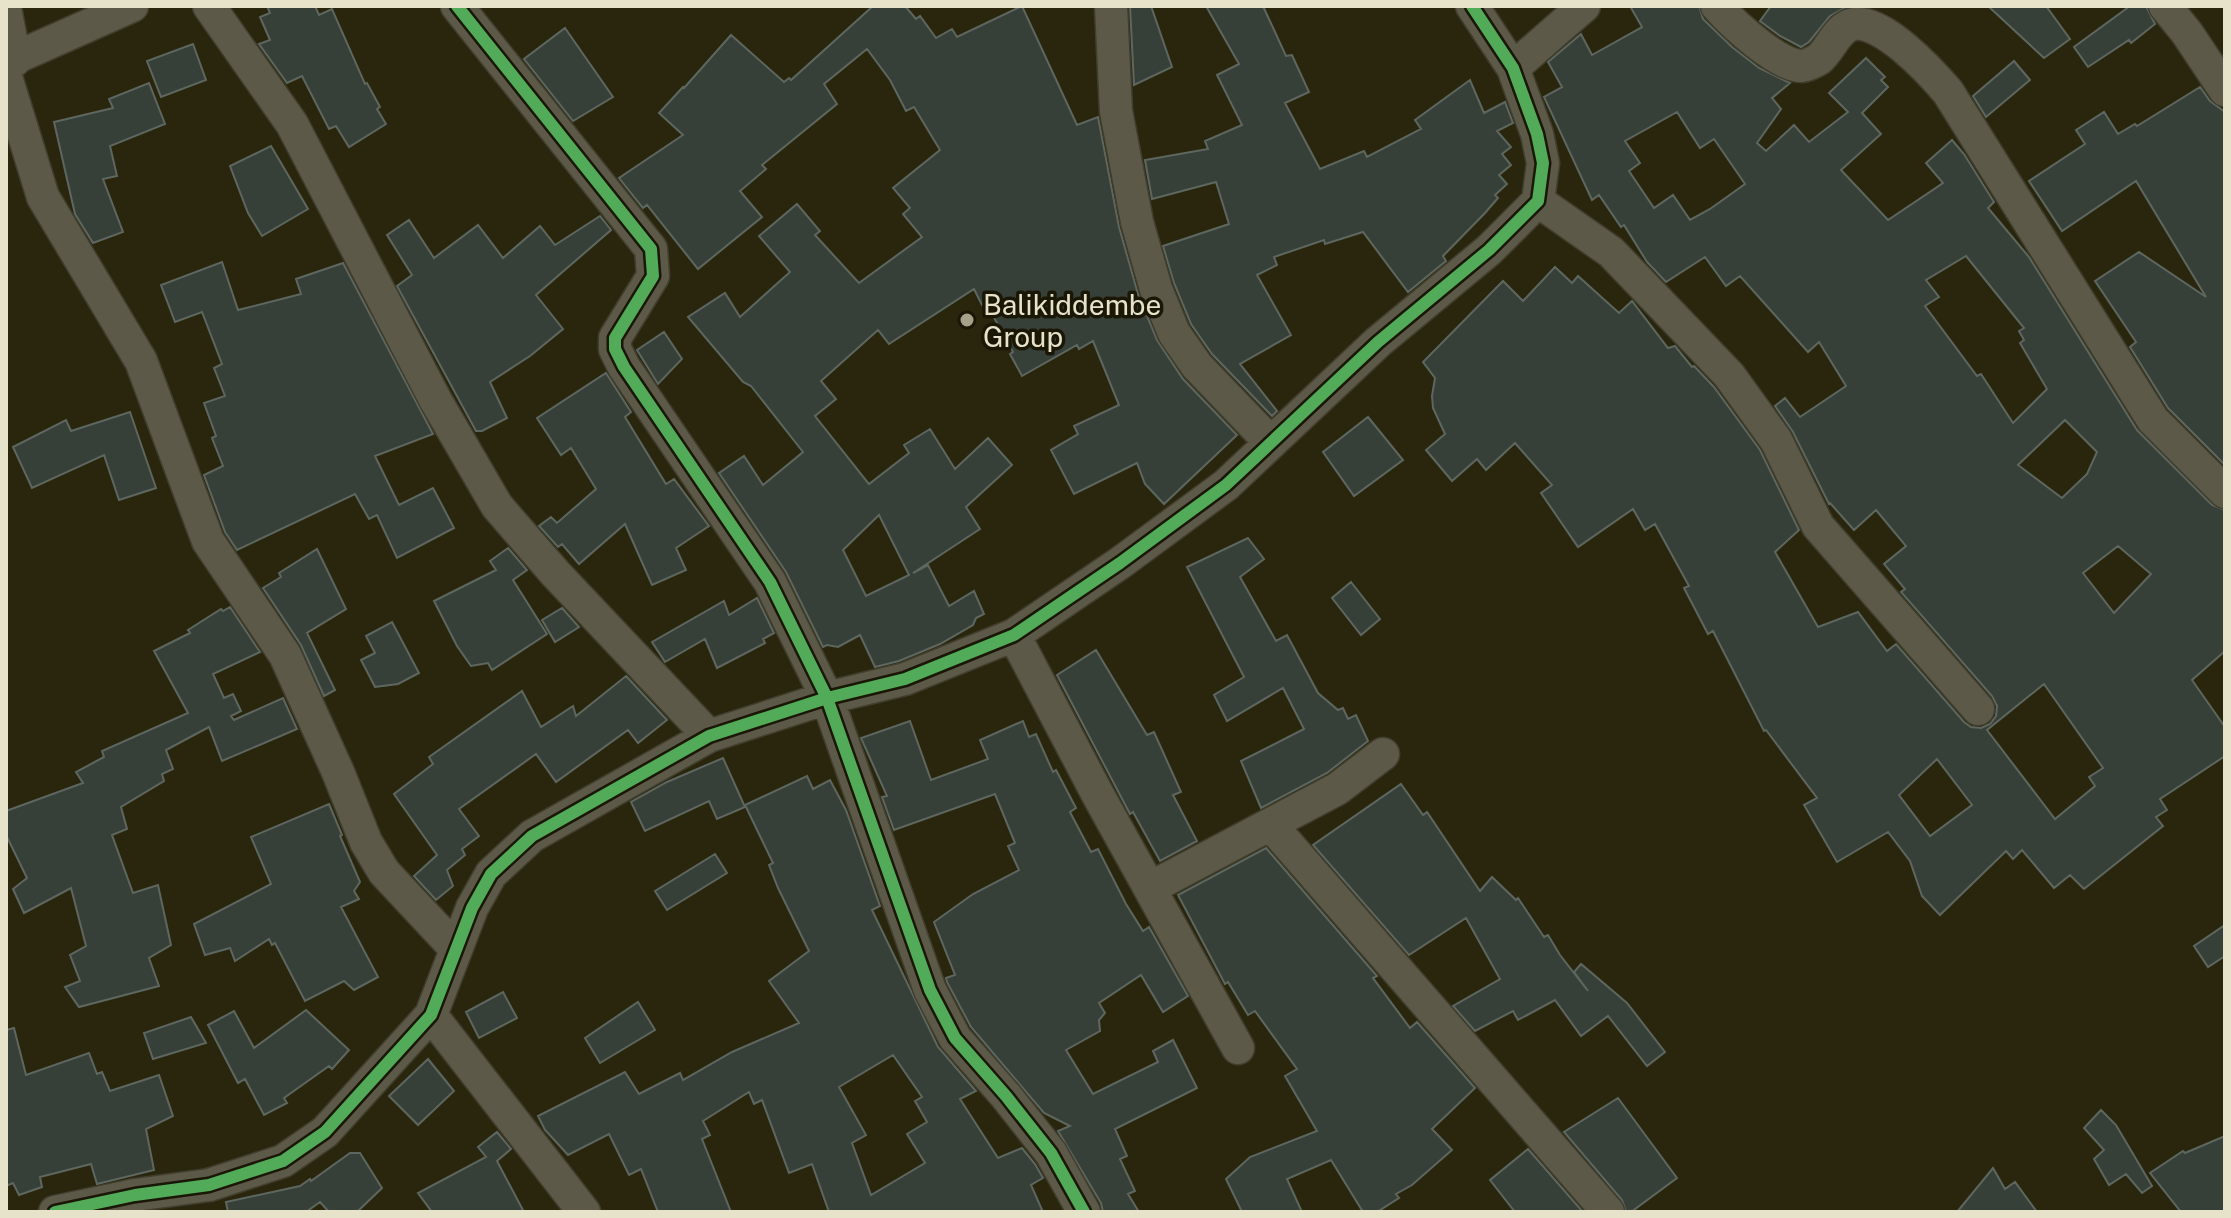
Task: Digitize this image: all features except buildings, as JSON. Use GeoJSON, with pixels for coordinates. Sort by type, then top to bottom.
{"type":"FeatureCollection","features":[{"type":"Feature","properties":{"kind":"street"},"geometry":{"type":"LineString","coordinates":[[9,66],[132,6]]}},
{"type":"Feature","properties":{"kind":"street"},"geometry":{"type":"LineString","coordinates":[[209,6],[292,124],[436,401],[497,506],[709,736]]}},
{"type":"Feature","properties":{"kind":"street"},"geometry":{"type":"LineString","coordinates":[[457,6],[651,249],[653,276],[615,338],[615,349],[624,367],[770,582],[827,698],[930,990],[955,1038],[1051,1153],[1084,1212]]}},
{"type":"Feature","properties":{"kind":"street"},"geometry":{"type":"LineString","coordinates":[[1111,6],[1116,111],[1137,222],[1156,289],[1174,333],[1197,366],[1271,443]]}},
{"type":"Feature","properties":{"kind":"street"},"geometry":{"type":"LineString","coordinates":[[55,1212],[135,1195],[215,1198],[283,1161],[325,1132],[431,1015],[472,908],[491,874],[532,836],[709,736],[827,698],[905,679],[1014,635],[1120,563],[1226,485],[1378,342],[1489,250],[1538,201],[1543,163],[1537,134],[1513,68],[1472,6]]}},
{"type":"Feature","properties":{"kind":"street"},"geometry":{"type":"LineString","coordinates":[[1513,68],[1584,6]]}},
{"type":"Feature","properties":{"kind":"street"},"geometry":{"type":"LineString","coordinates":[[1717,6],[1780,60],[1802,66],[1818,59],[1842,30],[1853,24],[1881,32],[1930,71],[1948,92],[2153,420],[2225,492]]}},
{"type":"Feature","properties":{"kind":"street"},"geometry":{"type":"LineString","coordinates":[[2165,6],[2225,90]]}},
{"type":"Feature","properties":{"kind":"street"},"geometry":{"type":"LineString","coordinates":[[6,13],[9,66],[43,197],[141,361],[208,541],[285,655],[366,842],[378,862],[456,949]]}},
{"type":"Feature","properties":{"kind":"street"},"geometry":{"type":"LineString","coordinates":[[1538,201],[1611,252],[1729,375],[1776,440],[1818,526],[1978,709]]}},
{"type":"Feature","properties":{"kind":"street"},"geometry":{"type":"LineString","coordinates":[[1014,635],[1238,1048]]}},
{"type":"Feature","properties":{"kind":"street"},"geometry":{"type":"LineString","coordinates":[[1150,888],[1337,789],[1383,754]]}},
{"type":"Feature","properties":{"kind":"street"},"geometry":{"type":"LineString","coordinates":[[1271,825],[1608,1212]]}},
{"type":"Feature","properties":{"kind":"street"},"geometry":{"type":"LineString","coordinates":[[431,1015],[584,1212]]}},
{"type":"Feature","properties":{"kind":"cycle path"},"geometry":{"type":"LineString","coordinates":[[457,6],[651,249],[653,276],[615,338],[615,349],[624,367],[770,582],[827,698],[930,990],[955,1038],[1051,1153],[1084,1212]]}},
{"type":"Feature","properties":{"kind":"cycle path"},"geometry":{"type":"LineString","coordinates":[[55,1212],[135,1195],[209,1185],[283,1161],[325,1132],[431,1015],[472,908],[491,874],[532,836],[709,736],[827,698],[905,679],[1014,635],[1120,563],[1226,485],[1378,342],[1489,250],[1538,201],[1543,163],[1537,134],[1513,68],[1472,6]]}},
{"type":"Feature","properties":{"kind":"place","name":"Balikiddembe Group"},"geometry":{"type":"Point","coordinates":[967,320]}}]}
